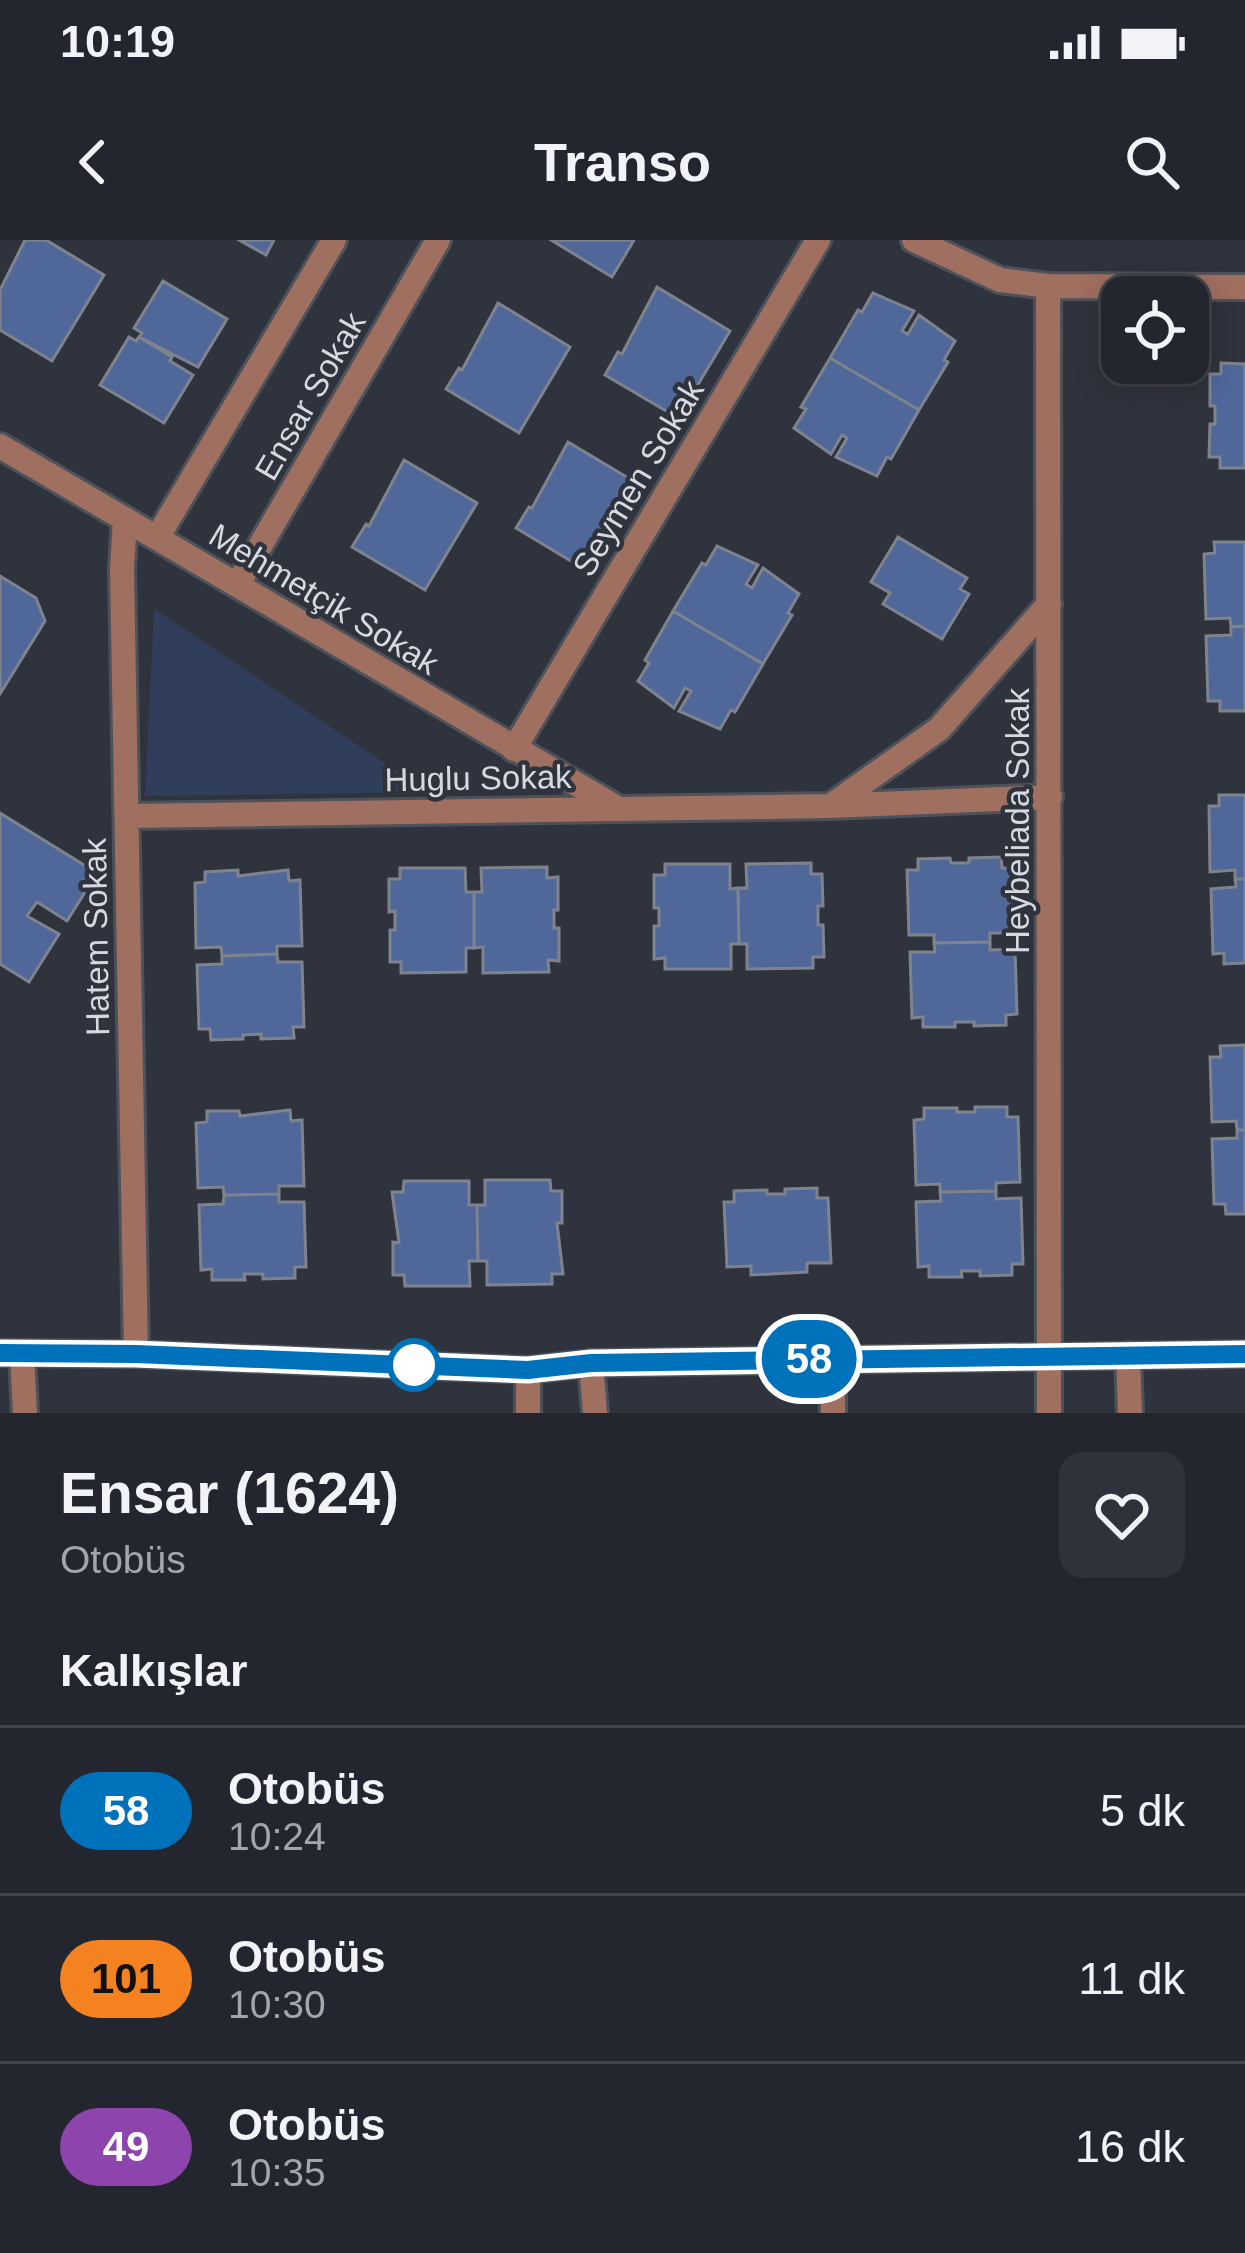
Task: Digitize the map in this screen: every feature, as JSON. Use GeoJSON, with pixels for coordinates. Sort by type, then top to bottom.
{"type":"FeatureCollection","features":[{"type":"Feature","properties":{"kind":"street"},"geometry":{"type":"LineString","coordinates":[[157,538],[334,240]]}},
{"type":"Feature","properties":{"kind":"street","name":"Ensar Sokak"},"geometry":{"type":"LineString","coordinates":[[238,584],[438,240]]}},
{"type":"Feature","properties":{"kind":"street","name":"Seymen Sokak"},"geometry":{"type":"LineString","coordinates":[[514,749],[818,240]]}},
{"type":"Feature","properties":{"kind":"street"},"geometry":{"type":"LineString","coordinates":[[914,240],[1000,280],[1048,286],[1245,287]]}},
{"type":"Feature","properties":{"kind":"street","name":"Heybeliada Sokak"},"geometry":{"type":"LineString","coordinates":[[1048,286],[1049,1413]]}},
{"type":"Feature","properties":{"kind":"street","name":"Mehmetçik Sokak"},"geometry":{"type":"LineString","coordinates":[[0,446],[616,807]]}},
{"type":"Feature","properties":{"kind":"street","name":"Hatem Sokak"},"geometry":{"type":"LineString","coordinates":[[124,519],[136,1354]]}},
{"type":"Feature","properties":{"kind":"street"},"geometry":{"type":"LineString","coordinates":[[830,806],[939,729],[1049,604]]}},
{"type":"Feature","properties":{"kind":"street","name":"Huglu Sokak"},"geometry":{"type":"LineString","coordinates":[[127,816],[830,806],[1051,796]]}},
{"type":"Feature","properties":{"kind":"street"},"geometry":{"type":"LineString","coordinates":[[25,1413],[11,1354],[136,1354],[528,1370],[591,1363],[1245,1354]]}},
{"type":"Feature","properties":{"kind":"street"},"geometry":{"type":"LineString","coordinates":[[1128,1355],[1130,1413]]}},
{"type":"Feature","properties":{"kind":"street"},"geometry":{"type":"LineString","coordinates":[[833,1358],[833,1413]]}},
{"type":"Feature","properties":{"kind":"street"},"geometry":{"type":"LineString","coordinates":[[591,1363],[595,1413]]}},
{"type":"Feature","properties":{"kind":"street"},"geometry":{"type":"LineString","coordinates":[[528,1370],[529,1413]]}},
{"type":"Feature","properties":{"kind":"shaded area"},"geometry":{"type":"Polygon","coordinates":[[[154,609],[428,792],[145,796],[154,609]]]}},
{"type":"Feature","properties":{"kind":"building"},"geometry":{"type":"Polygon","coordinates":[[[25,240],[46,240],[104,275],[52,361],[0,330],[0,290],[25,240]]]}},
{"type":"Feature","properties":{"kind":"building"},"geometry":{"type":"Polygon","coordinates":[[[239,240],[274,240],[266,255],[239,240]]]}},
{"type":"Feature","properties":{"kind":"building"},"geometry":{"type":"Polygon","coordinates":[[[551,240],[634,240],[612,277],[551,240]]]}},
{"type":"Feature","properties":{"kind":"building"},"geometry":{"type":"Polygon","coordinates":[[[163,281],[227,319],[198,367],[139,337],[142,333],[134,328],[163,281]]]}},
{"type":"Feature","properties":{"kind":"building"},"geometry":{"type":"Polygon","coordinates":[[[657,287],[730,331],[678,418],[605,375],[618,352],[622,354],[657,287]]]}},
{"type":"Feature","properties":{"kind":"building"},"geometry":{"type":"Polygon","coordinates":[[[873,293],[914,311],[902,331],[908,334],[919,315],[955,341],[919,410],[830,358],[873,293]]]}},
{"type":"Feature","properties":{"kind":"building"},"geometry":{"type":"Polygon","coordinates":[[[498,303],[570,347],[519,433],[446,389],[462,370],[498,303]]]}},
{"type":"Feature","properties":{"kind":"building"},"geometry":{"type":"Polygon","coordinates":[[[129,337],[136,341],[139,337],[193,375],[164,423],[100,385],[129,337]]]}},
{"type":"Feature","properties":{"kind":"building"},"geometry":{"type":"Polygon","coordinates":[[[830,358],[919,410],[877,476],[836,457],[847,438],[842,435],[831,454],[794,428],[830,358]]]}},
{"type":"Feature","properties":{"kind":"building"},"geometry":{"type":"Polygon","coordinates":[[[1221,363],[1245,364],[1245,468],[1220,468],[1220,457],[1209,457],[1210,424],[1215,424],[1210,374],[1221,374],[1221,363]]]}},
{"type":"Feature","properties":{"kind":"building"},"geometry":{"type":"Polygon","coordinates":[[[568,442],[640,485],[589,572],[516,528],[568,442]]]}},
{"type":"Feature","properties":{"kind":"building"},"geometry":{"type":"Polygon","coordinates":[[[404,460],[477,503],[425,590],[352,547],[369,526],[404,460]]]}},
{"type":"Feature","properties":{"kind":"building"},"geometry":{"type":"Polygon","coordinates":[[[898,537],[967,578],[960,589],[969,594],[942,639],[883,604],[890,593],[871,582],[898,537]]]}},
{"type":"Feature","properties":{"kind":"building"},"geometry":{"type":"Polygon","coordinates":[[[1214,542],[1245,542],[1245,626],[1231,627],[1230,618],[1206,619],[1204,554],[1215,553],[1214,542]]]}},
{"type":"Feature","properties":{"kind":"building"},"geometry":{"type":"Polygon","coordinates":[[[717,546],[758,565],[746,584],[752,588],[763,568],[799,594],[763,664],[673,611],[717,546]]]}},
{"type":"Feature","properties":{"kind":"building"},"geometry":{"type":"Polygon","coordinates":[[[0,576],[36,598],[45,621],[0,694],[0,576]]]}},
{"type":"Feature","properties":{"kind":"building"},"geometry":{"type":"Polygon","coordinates":[[[673,611],[763,664],[720,729],[679,711],[691,691],[685,688],[674,708],[638,681],[673,611]]]}},
{"type":"Feature","properties":{"kind":"building"},"geometry":{"type":"Polygon","coordinates":[[[1245,626],[1245,711],[1220,711],[1220,701],[1208,701],[1206,636],[1231,635],[1231,627],[1245,626]]]}},
{"type":"Feature","properties":{"kind":"building"},"geometry":{"type":"Polygon","coordinates":[[[1219,795],[1245,795],[1245,879],[1235,879],[1235,870],[1210,872],[1209,806],[1219,806],[1219,795]]]}},
{"type":"Feature","properties":{"kind":"building"},"geometry":{"type":"Polygon","coordinates":[[[0,813],[97,873],[67,921],[37,902],[27,916],[59,934],[29,982],[0,964],[0,813]]]}},
{"type":"Feature","properties":{"kind":"building"},"geometry":{"type":"Polygon","coordinates":[[[1001,857],[1002,868],[1012,868],[1014,933],[990,933],[990,942],[934,943],[934,935],[909,935],[907,870],[918,870],[918,859],[969,863],[969,858],[1001,857]]]}},
{"type":"Feature","properties":{"kind":"building"},"geometry":{"type":"Polygon","coordinates":[[[811,863],[811,874],[822,874],[818,925],[823,925],[824,957],[813,957],[813,968],[747,969],[747,944],[739,944],[738,888],[747,888],[746,864],[811,863]]]}},
{"type":"Feature","properties":{"kind":"building"},"geometry":{"type":"Polygon","coordinates":[[[665,864],[730,864],[730,889],[738,888],[739,944],[731,944],[731,969],[665,969],[665,958],[654,959],[659,908],[654,908],[654,875],[665,875],[665,864]]]}},
{"type":"Feature","properties":{"kind":"building"},"geometry":{"type":"Polygon","coordinates":[[[547,867],[547,878],[558,877],[554,928],[559,928],[559,961],[548,960],[549,972],[483,973],[483,947],[474,948],[474,892],[482,892],[481,868],[547,867]]]}},
{"type":"Feature","properties":{"kind":"building"},"geometry":{"type":"Polygon","coordinates":[[[400,868],[465,868],[466,892],[474,892],[474,948],[466,948],[466,972],[401,973],[401,962],[390,962],[395,911],[389,912],[389,879],[400,879],[400,868]]]}},
{"type":"Feature","properties":{"kind":"building"},"geometry":{"type":"Polygon","coordinates":[[[238,870],[238,876],[288,870],[289,881],[300,880],[302,946],[277,946],[277,954],[222,956],[221,947],[196,948],[195,883],[205,882],[205,872],[238,870]]]}},
{"type":"Feature","properties":{"kind":"building"},"geometry":{"type":"Polygon","coordinates":[[[1235,879],[1245,879],[1245,963],[1224,964],[1224,953],[1213,954],[1211,889],[1236,887],[1235,879]]]}},
{"type":"Feature","properties":{"kind":"building"},"geometry":{"type":"Polygon","coordinates":[[[990,942],[990,950],[1015,949],[1017,1014],[1006,1015],[1006,1025],[955,1022],[955,1027],[923,1027],[923,1017],[912,1018],[910,952],[935,952],[934,943],[990,942]]]}},
{"type":"Feature","properties":{"kind":"building"},"geometry":{"type":"Polygon","coordinates":[[[277,954],[278,962],[302,962],[304,1027],[293,1027],[294,1038],[261,1039],[261,1034],[211,1040],[210,1029],[199,1029],[197,965],[222,964],[222,956],[277,954]]]}},
{"type":"Feature","properties":{"kind":"building"},"geometry":{"type":"Polygon","coordinates":[[[1245,1045],[1245,1130],[1237,1130],[1236,1121],[1212,1122],[1210,1057],[1221,1057],[1220,1046],[1245,1045]]]}},
{"type":"Feature","properties":{"kind":"building"},"geometry":{"type":"Polygon","coordinates":[[[975,1107],[1007,1107],[1007,1117],[1018,1117],[1020,1182],[996,1183],[996,1191],[940,1192],[940,1184],[916,1185],[914,1120],[924,1119],[924,1108],[975,1112],[975,1107]]]}},
{"type":"Feature","properties":{"kind":"building"},"geometry":{"type":"Polygon","coordinates":[[[290,1110],[291,1121],[302,1120],[304,1186],[279,1186],[279,1194],[224,1195],[223,1187],[198,1188],[196,1123],[207,1122],[207,1111],[239,1111],[240,1116],[290,1110]]]}},
{"type":"Feature","properties":{"kind":"building"},"geometry":{"type":"Polygon","coordinates":[[[1237,1130],[1245,1130],[1245,1214],[1226,1214],[1225,1204],[1214,1204],[1212,1139],[1237,1138],[1237,1130]]]}},
{"type":"Feature","properties":{"kind":"building"},"geometry":{"type":"Polygon","coordinates":[[[485,1180],[550,1180],[551,1191],[562,1191],[562,1223],[557,1223],[563,1274],[552,1274],[552,1284],[487,1285],[487,1261],[478,1261],[477,1205],[485,1205],[485,1180]]]}},
{"type":"Feature","properties":{"kind":"building"},"geometry":{"type":"Polygon","coordinates":[[[404,1181],[469,1181],[469,1205],[477,1205],[478,1261],[469,1261],[470,1286],[405,1286],[404,1275],[393,1275],[393,1242],[399,1243],[392,1192],[403,1192],[404,1181]]]}},
{"type":"Feature","properties":{"kind":"building"},"geometry":{"type":"Polygon","coordinates":[[[817,1188],[817,1198],[828,1198],[831,1263],[807,1263],[807,1272],[751,1275],[751,1266],[727,1267],[724,1202],[734,1202],[734,1191],[785,1194],[785,1189],[817,1188]]]}},
{"type":"Feature","properties":{"kind":"building"},"geometry":{"type":"Polygon","coordinates":[[[996,1191],[996,1199],[1021,1198],[1023,1264],[1012,1264],[1012,1275],[961,1271],[962,1277],[929,1277],[929,1266],[918,1267],[916,1202],[941,1201],[940,1192],[996,1191]]]}},
{"type":"Feature","properties":{"kind":"building"},"geometry":{"type":"Polygon","coordinates":[[[279,1194],[279,1202],[304,1202],[306,1267],[295,1267],[295,1278],[244,1274],[245,1280],[212,1280],[212,1269],[201,1270],[199,1205],[223,1204],[224,1195],[279,1194]]]}},
{"type":"Feature","properties":{"kind":"bus line","name":"58"},"geometry":{"type":"LineString","coordinates":[[0,1353],[528,1370],[591,1363],[1245,1354]]}}]}
